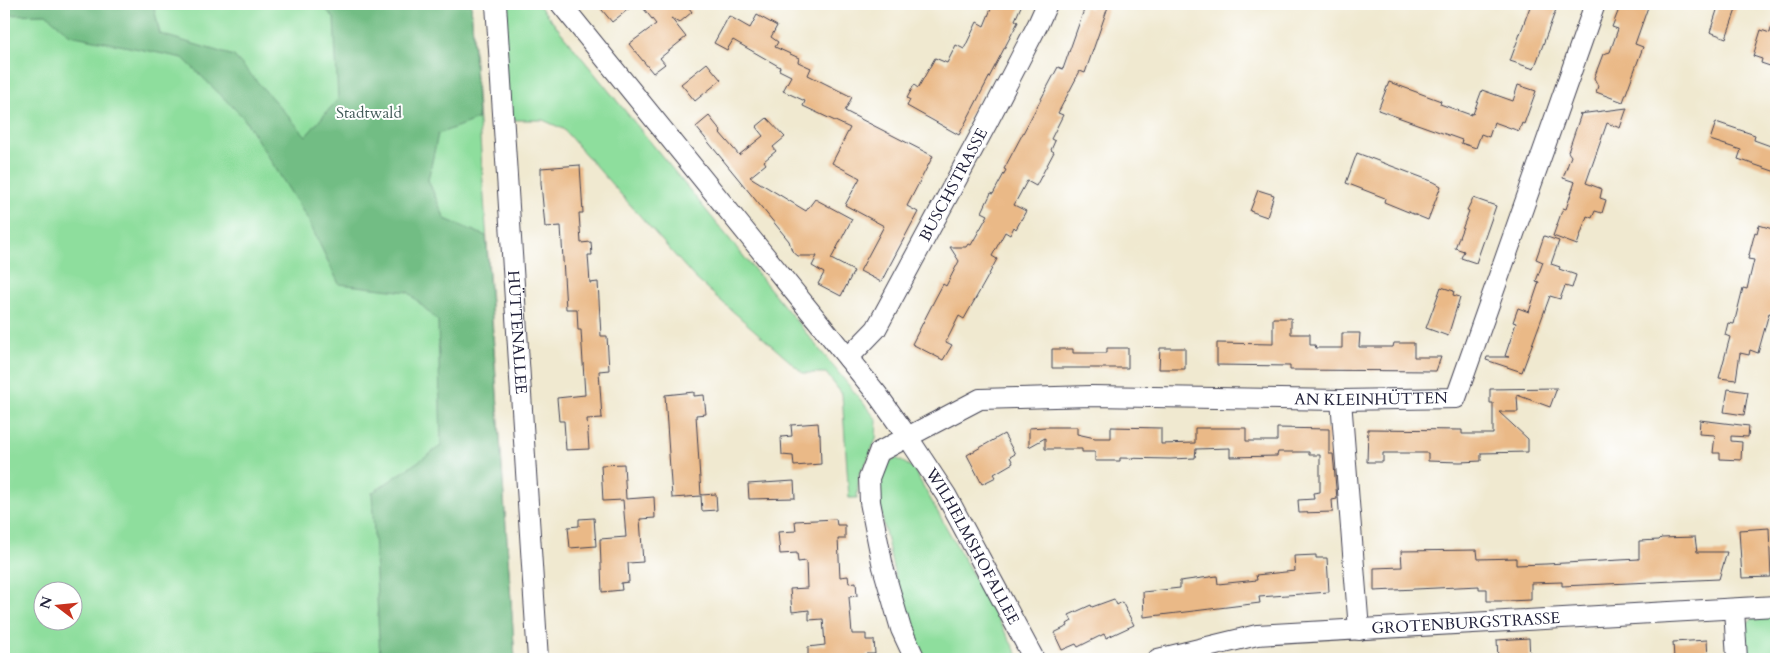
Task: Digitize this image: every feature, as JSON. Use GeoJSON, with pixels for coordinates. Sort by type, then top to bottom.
{"type":"FeatureCollection","features":[{"type":"Feature","properties":{"kind":"street","name":"HÜTTENALLEE"},"geometry":{"type":"LineString","coordinates":[[496,4],[538,659]]}},
{"type":"Feature","properties":{"kind":"street"},"geometry":{"type":"LineString","coordinates":[[560,4],[848,358]]}},
{"type":"Feature","properties":{"kind":"street","name":"BUSCHSTRASSE"},"geometry":{"type":"LineString","coordinates":[[848,358],[876,329],[993,112],[1047,4]]}},
{"type":"Feature","properties":{"kind":"street","name":"AN KLEINHÜTTEN"},"geometry":{"type":"LineString","coordinates":[[907,436],[980,399],[1091,396],[1341,400],[1456,398],[1595,4]]}},
{"type":"Feature","properties":{"kind":"street","name":"WILHELMSHOFALLEE"},"geometry":{"type":"LineString","coordinates":[[848,358],[907,436],[946,495],[1034,659]]}},
{"type":"Feature","properties":{"kind":"street"},"geometry":{"type":"LineString","coordinates":[[1341,400],[1359,630]]}},
{"type":"Feature","properties":{"kind":"street"},"geometry":{"type":"LineString","coordinates":[[907,436],[879,452],[868,478],[870,502],[883,567],[901,629],[915,659]]}},
{"type":"Feature","properties":{"kind":"street","name":"GROTENBURGSTRASSE"},"geometry":{"type":"LineString","coordinates":[[1158,659],[1257,635],[1776,606]]}},
{"type":"Feature","properties":{"kind":"street"},"geometry":{"type":"LineString","coordinates":[[1734,609],[1737,659]]}},
{"type":"Feature","properties":{"kind":"green space"},"geometry":{"type":"Polygon","coordinates":[[[4,4],[471,4],[515,659],[4,659],[4,4]]]}},
{"type":"Feature","properties":{"kind":"green space","name":"Stadtwald"},"geometry":{"type":"Polygon","coordinates":[[[4,4],[182,4],[154,8],[160,34],[234,56],[306,136],[338,99],[334,18],[321,4],[471,4],[478,119],[438,134],[428,180],[445,219],[486,236],[515,659],[380,659],[372,493],[441,446],[438,321],[408,292],[339,284],[307,218],[243,117],[183,58],[70,35],[46,14],[4,15],[4,4]]]}},
{"type":"Feature","properties":{"kind":"green space"},"geometry":{"type":"Polygon","coordinates":[[[501,4],[538,4],[877,420],[876,439],[867,461],[859,474],[857,498],[849,498],[842,394],[826,373],[803,373],[695,278],[563,129],[543,120],[509,120],[501,4]]]}},
{"type":"Feature","properties":{"kind":"green space"},"geometry":{"type":"Polygon","coordinates":[[[896,458],[913,468],[1020,659],[923,659],[917,649],[897,586],[882,517],[877,482],[881,466],[896,458]]]}},
{"type":"Feature","properties":{"kind":"green space"},"geometry":{"type":"Polygon","coordinates":[[[1776,617],[1776,659],[1746,659],[1743,626],[1753,618],[1776,617]]]}},
{"type":"Feature","properties":{"kind":"building"},"geometry":{"type":"Polygon","coordinates":[[[597,4],[635,4],[612,22],[597,4]]]}},
{"type":"Feature","properties":{"kind":"building"},"geometry":{"type":"Polygon","coordinates":[[[640,4],[686,4],[692,12],[679,23],[671,18],[686,37],[660,58],[665,64],[653,73],[629,44],[656,24],[640,4]]]}},
{"type":"Feature","properties":{"kind":"building"},"geometry":{"type":"Polygon","coordinates":[[[993,4],[1022,4],[1015,20],[1018,22],[959,135],[907,106],[910,100],[907,98],[914,85],[918,88],[935,58],[947,63],[956,45],[964,49],[977,22],[984,26],[993,4]]]}},
{"type":"Feature","properties":{"kind":"building"},"geometry":{"type":"Polygon","coordinates":[[[1092,4],[1109,4],[1085,73],[1080,71],[1058,113],[1063,115],[1051,139],[1055,141],[1051,150],[1054,152],[1036,186],[1027,181],[1014,205],[1026,211],[1016,229],[1014,227],[1010,235],[1005,232],[992,256],[997,259],[986,280],[964,319],[959,316],[946,342],[952,345],[943,360],[912,344],[943,284],[946,286],[959,261],[950,247],[966,247],[968,244],[971,245],[988,215],[982,212],[991,193],[993,194],[1006,170],[1004,169],[1058,67],[1063,69],[1085,7],[1090,9],[1092,4]]]}},
{"type":"Feature","properties":{"kind":"building"},"geometry":{"type":"Polygon","coordinates":[[[1531,4],[1558,4],[1534,69],[1510,61],[1531,4]]]}},
{"type":"Feature","properties":{"kind":"building"},"geometry":{"type":"Polygon","coordinates":[[[1621,4],[1639,4],[1648,7],[1635,44],[1643,47],[1623,102],[1596,92],[1598,86],[1594,78],[1603,54],[1610,52],[1618,29],[1612,27],[1621,4]]]}},
{"type":"Feature","properties":{"kind":"building"},"geometry":{"type":"Polygon","coordinates":[[[1719,4],[1738,4],[1726,38],[1710,32],[1719,4]]]}},
{"type":"Feature","properties":{"kind":"building"},"geometry":{"type":"Polygon","coordinates":[[[757,15],[777,26],[771,37],[778,42],[775,47],[799,58],[798,62],[811,68],[808,75],[852,97],[845,111],[933,156],[907,206],[918,212],[881,282],[860,271],[884,226],[845,205],[860,178],[832,163],[850,128],[803,106],[805,101],[783,91],[791,76],[779,70],[780,67],[733,40],[727,50],[714,43],[729,16],[750,28],[757,15]]]}},
{"type":"Feature","properties":{"kind":"building"},"geometry":{"type":"Polygon","coordinates":[[[1772,24],[1776,25],[1776,68],[1761,63],[1762,59],[1753,56],[1761,30],[1770,33],[1772,24]]]}},
{"type":"Feature","properties":{"kind":"building"},"geometry":{"type":"Polygon","coordinates":[[[707,63],[721,80],[695,101],[681,84],[707,63]]]}},
{"type":"Feature","properties":{"kind":"building"},"geometry":{"type":"Polygon","coordinates":[[[1389,82],[1441,101],[1440,104],[1471,115],[1482,90],[1513,101],[1518,85],[1536,91],[1524,124],[1522,123],[1519,131],[1494,122],[1489,137],[1481,134],[1476,148],[1461,143],[1462,140],[1378,110],[1389,82]]]}},
{"type":"Feature","properties":{"kind":"building"},"geometry":{"type":"Polygon","coordinates":[[[1627,108],[1620,128],[1607,123],[1586,183],[1602,189],[1600,198],[1606,200],[1602,213],[1595,211],[1592,218],[1587,216],[1577,245],[1553,236],[1563,208],[1566,209],[1575,182],[1563,178],[1571,156],[1568,152],[1581,114],[1579,114],[1627,108]]]}},
{"type":"Feature","properties":{"kind":"building"},"geometry":{"type":"Polygon","coordinates":[[[709,116],[721,131],[720,133],[739,155],[763,136],[756,127],[767,118],[785,137],[773,147],[776,151],[764,161],[766,164],[750,177],[806,211],[815,199],[852,219],[831,259],[854,271],[841,296],[818,284],[824,273],[812,266],[817,256],[798,256],[792,251],[789,241],[696,127],[709,116]]]}},
{"type":"Feature","properties":{"kind":"building"},"geometry":{"type":"Polygon","coordinates":[[[1716,122],[1755,135],[1754,140],[1776,148],[1776,172],[1738,159],[1741,150],[1710,140],[1716,122]]]}},
{"type":"Feature","properties":{"kind":"building"},"geometry":{"type":"Polygon","coordinates":[[[1357,153],[1441,186],[1428,220],[1384,202],[1385,198],[1346,183],[1357,153]]]}},
{"type":"Feature","properties":{"kind":"building"},"geometry":{"type":"Polygon","coordinates":[[[580,165],[583,213],[579,213],[581,243],[591,242],[592,255],[588,255],[590,283],[598,282],[601,336],[607,336],[609,370],[599,371],[602,418],[587,419],[589,449],[566,450],[564,421],[559,421],[557,398],[585,395],[581,330],[578,330],[577,309],[566,309],[561,226],[545,227],[541,168],[580,165]]]}},
{"type":"Feature","properties":{"kind":"building"},"geometry":{"type":"Polygon","coordinates":[[[1258,190],[1274,195],[1267,217],[1250,211],[1258,190]]]}},
{"type":"Feature","properties":{"kind":"building"},"geometry":{"type":"Polygon","coordinates":[[[1473,198],[1496,206],[1476,263],[1461,258],[1464,251],[1455,248],[1469,211],[1467,210],[1473,198]]]}},
{"type":"Feature","properties":{"kind":"building"},"geometry":{"type":"Polygon","coordinates":[[[1759,225],[1776,230],[1776,315],[1769,313],[1758,353],[1750,350],[1749,355],[1740,353],[1736,380],[1719,378],[1730,337],[1725,335],[1728,323],[1734,324],[1743,288],[1747,289],[1754,260],[1748,259],[1755,232],[1757,233],[1759,225]]]}},
{"type":"Feature","properties":{"kind":"building"},"geometry":{"type":"Polygon","coordinates":[[[1544,236],[1559,241],[1551,264],[1576,275],[1572,288],[1565,286],[1560,299],[1550,296],[1522,372],[1486,360],[1487,357],[1509,357],[1505,356],[1516,323],[1513,322],[1518,308],[1529,312],[1539,282],[1536,281],[1543,262],[1536,259],[1544,236]]]}},
{"type":"Feature","properties":{"kind":"building"},"geometry":{"type":"Polygon","coordinates":[[[1441,287],[1454,291],[1453,295],[1460,297],[1448,336],[1426,328],[1441,287]]]}},
{"type":"Feature","properties":{"kind":"building"},"geometry":{"type":"Polygon","coordinates":[[[1273,318],[1291,318],[1291,334],[1310,334],[1310,345],[1315,345],[1316,348],[1342,348],[1342,333],[1360,333],[1359,347],[1393,347],[1394,343],[1414,343],[1414,357],[1441,357],[1436,371],[1290,370],[1290,366],[1217,365],[1217,343],[1273,344],[1273,318]]]}},
{"type":"Feature","properties":{"kind":"building"},"geometry":{"type":"Polygon","coordinates":[[[1107,348],[1128,348],[1128,368],[1052,368],[1052,349],[1073,349],[1073,353],[1107,353],[1107,348]]]}},
{"type":"Feature","properties":{"kind":"building"},"geometry":{"type":"Polygon","coordinates":[[[1160,348],[1185,348],[1185,369],[1159,369],[1160,348]]]}},
{"type":"Feature","properties":{"kind":"building"},"geometry":{"type":"Polygon","coordinates":[[[1557,388],[1550,407],[1517,395],[1518,412],[1499,412],[1528,439],[1528,452],[1481,453],[1481,461],[1460,462],[1428,461],[1428,453],[1383,453],[1383,462],[1367,462],[1368,429],[1462,430],[1462,434],[1493,434],[1493,403],[1490,403],[1490,389],[1557,388]]]}},
{"type":"Feature","properties":{"kind":"building"},"geometry":{"type":"Polygon","coordinates":[[[1728,389],[1748,392],[1744,415],[1724,412],[1728,389]]]}},
{"type":"Feature","properties":{"kind":"building"},"geometry":{"type":"Polygon","coordinates":[[[694,392],[694,396],[704,395],[706,414],[696,415],[701,495],[716,494],[717,510],[702,511],[701,496],[672,498],[665,395],[694,392]]]}},
{"type":"Feature","properties":{"kind":"building"},"geometry":{"type":"Polygon","coordinates":[[[1700,420],[1749,426],[1748,437],[1731,436],[1731,441],[1742,442],[1741,460],[1720,459],[1720,453],[1713,453],[1715,435],[1699,434],[1700,420]]]}},
{"type":"Feature","properties":{"kind":"building"},"geometry":{"type":"Polygon","coordinates":[[[818,423],[821,464],[794,466],[793,456],[782,455],[781,437],[792,436],[791,425],[818,423]]]}},
{"type":"Feature","properties":{"kind":"building"},"geometry":{"type":"Polygon","coordinates":[[[1077,427],[1077,434],[1095,438],[1111,438],[1111,427],[1161,428],[1161,444],[1195,443],[1195,428],[1246,428],[1246,441],[1277,441],[1277,428],[1329,429],[1329,454],[1333,454],[1337,499],[1332,500],[1333,512],[1299,513],[1298,500],[1314,499],[1313,493],[1320,492],[1320,455],[1309,455],[1309,452],[1278,452],[1277,456],[1230,457],[1230,448],[1196,449],[1195,458],[1120,458],[1120,461],[1095,461],[1095,452],[1082,452],[1082,449],[1045,449],[1045,438],[1029,447],[1029,428],[1077,427]]]}},
{"type":"Feature","properties":{"kind":"building"},"geometry":{"type":"Polygon","coordinates":[[[1004,434],[1015,454],[1010,457],[1013,463],[994,474],[996,477],[982,484],[967,455],[1004,434]]]}},
{"type":"Feature","properties":{"kind":"building"},"geometry":{"type":"Polygon","coordinates":[[[624,464],[626,499],[654,497],[655,518],[640,519],[643,562],[628,563],[629,582],[621,583],[622,590],[602,592],[600,539],[626,537],[623,500],[603,501],[601,465],[624,464]]]}},
{"type":"Feature","properties":{"kind":"building"},"geometry":{"type":"Polygon","coordinates":[[[794,481],[795,498],[749,499],[748,484],[794,481]]]}},
{"type":"Feature","properties":{"kind":"building"},"geometry":{"type":"Polygon","coordinates":[[[594,518],[596,546],[570,548],[568,527],[579,526],[579,519],[594,518]]]}},
{"type":"Feature","properties":{"kind":"building"},"geometry":{"type":"Polygon","coordinates":[[[836,519],[837,525],[845,525],[845,539],[838,539],[840,577],[848,576],[849,583],[856,582],[857,596],[849,597],[852,634],[866,634],[866,640],[874,640],[875,654],[867,654],[867,659],[808,659],[808,647],[825,645],[823,619],[809,620],[809,610],[792,612],[790,589],[807,588],[806,561],[798,562],[797,553],[780,554],[778,532],[796,531],[795,521],[836,519]]]}},
{"type":"Feature","properties":{"kind":"building"},"geometry":{"type":"Polygon","coordinates":[[[1769,528],[1771,577],[1742,578],[1739,530],[1769,528]]]}},
{"type":"Feature","properties":{"kind":"building"},"geometry":{"type":"Polygon","coordinates":[[[1695,537],[1697,552],[1727,552],[1719,579],[1562,586],[1562,582],[1531,583],[1531,600],[1507,601],[1487,601],[1487,589],[1479,589],[1479,586],[1374,591],[1374,568],[1402,567],[1401,551],[1477,550],[1478,559],[1516,558],[1516,565],[1546,564],[1639,559],[1639,541],[1695,537]]]}},
{"type":"Feature","properties":{"kind":"building"},"geometry":{"type":"Polygon","coordinates":[[[1316,555],[1316,558],[1327,558],[1329,592],[1259,597],[1260,603],[1144,617],[1143,592],[1180,588],[1180,581],[1217,576],[1218,584],[1257,580],[1256,575],[1295,571],[1294,556],[1316,555]]]}},
{"type":"Feature","properties":{"kind":"building"},"geometry":{"type":"Polygon","coordinates":[[[1114,599],[1117,605],[1122,602],[1134,625],[1106,638],[1104,634],[1078,647],[1076,644],[1062,650],[1054,633],[1068,626],[1067,624],[1072,621],[1069,615],[1091,605],[1092,607],[1114,599]]]}},
{"type":"Feature","properties":{"kind":"building"},"geometry":{"type":"Polygon","coordinates":[[[1529,638],[1530,659],[1498,659],[1497,640],[1529,638]]]}},
{"type":"Feature","properties":{"kind":"building"},"geometry":{"type":"Polygon","coordinates":[[[1707,640],[1708,659],[1674,659],[1673,642],[1707,640]]]}}]}
